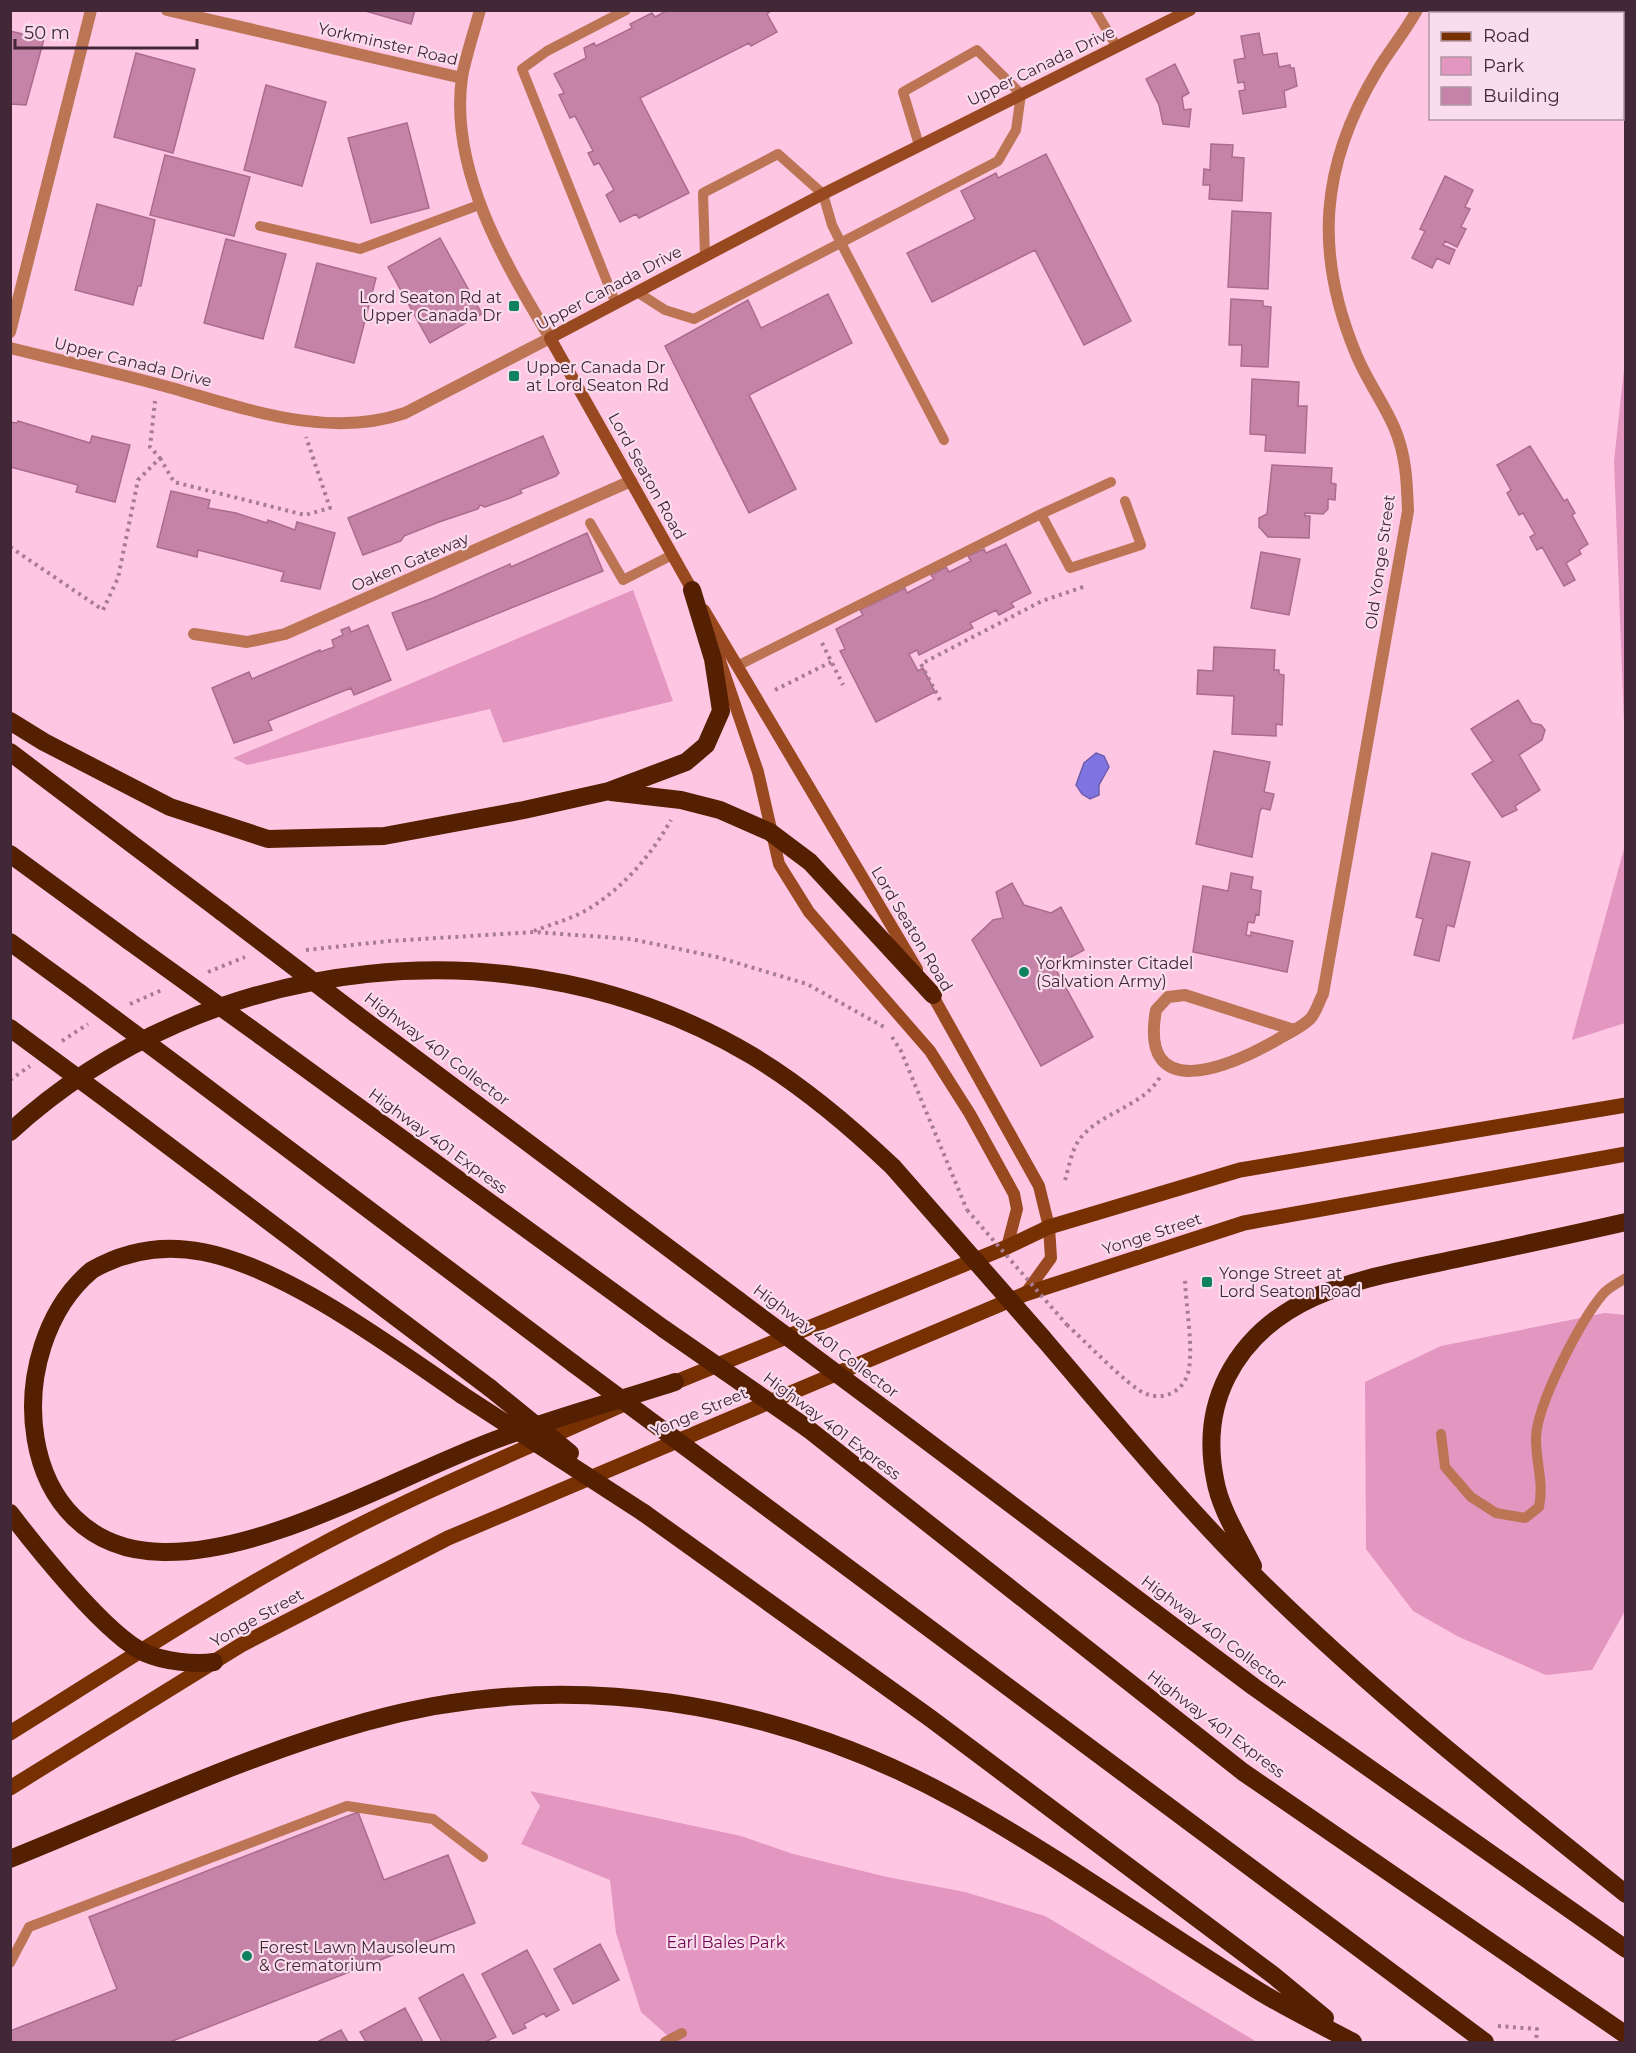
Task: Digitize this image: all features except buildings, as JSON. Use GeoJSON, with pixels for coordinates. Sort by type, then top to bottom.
{"type":"FeatureCollection","features":[{"type":"Feature","properties":{"kind":"highway"},"geometry":{"type":"LineString","coordinates":[[10,721],[44,742],[170,807],[268,839],[384,836],[609,791],[686,762],[706,745],[721,711],[719,689],[692,590]]}},
{"type":"Feature","properties":{"kind":"highway","name":"Highway 401 Collector"},"geometry":{"type":"LineString","coordinates":[[10,752],[1254,1687],[1626,1949]]}},
{"type":"Feature","properties":{"kind":"highway"},"geometry":{"type":"LineString","coordinates":[[609,791],[681,800],[720,810],[770,832],[810,862],[933,995]]}},
{"type":"Feature","properties":{"kind":"highway","name":"Highway 401 Express"},"geometry":{"type":"LineString","coordinates":[[10,854],[664,1329],[807,1428],[1243,1772],[1626,2035]]}},
{"type":"Feature","properties":{"kind":"highway"},"geometry":{"type":"LineString","coordinates":[[10,942],[1485,2043]]}},
{"type":"Feature","properties":{"kind":"highway"},"geometry":{"type":"LineString","coordinates":[[10,1132],[48,1100],[108,1059],[187,1018],[221,1004],[324,978],[407,970],[504,974],[568,984],[631,1002],[691,1025],[749,1054],[804,1090],[861,1136],[893,1167],[1173,1490],[1260,1581],[1342,1658],[1626,1894]]}},
{"type":"Feature","properties":{"kind":"highway"},"geometry":{"type":"LineString","coordinates":[[10,1028],[490,1388],[644,1513]]}},
{"type":"Feature","properties":{"kind":"highway"},"geometry":{"type":"LineString","coordinates":[[1260,1581],[1220,1499],[1210,1453],[1216,1403],[1235,1361],[1250,1342],[1292,1306],[1329,1289],[1396,1272],[1626,1222]]}},
{"type":"Feature","properties":{"kind":"highway"},"geometry":{"type":"LineString","coordinates":[[22,1359],[42,1316],[59,1294],[76,1281],[122,1256],[144,1250],[177,1248],[221,1256],[281,1280],[368,1333],[644,1513],[921,1712],[1113,1855],[1273,1975],[1354,2043]]}},
{"type":"Feature","properties":{"kind":"highway"},"geometry":{"type":"LineString","coordinates":[[16,1418],[25,1454],[38,1482],[77,1524],[99,1537],[132,1548],[159,1552],[187,1551],[231,1544],[284,1527],[484,1444],[675,1382]]}},
{"type":"Feature","properties":{"kind":"highway"},"geometry":{"type":"LineString","coordinates":[[10,1513],[87,1602],[124,1640],[142,1651],[173,1659],[213,1662]]}},
{"type":"Feature","properties":{"kind":"highway"},"geometry":{"type":"LineString","coordinates":[[10,1859],[274,1752],[366,1722],[455,1702],[589,1696],[648,1699],[756,1718],[823,1738],[892,1767],[960,1802],[1093,1883],[1259,1992],[1354,2043]]}},
{"type":"Feature","properties":{"kind":"main road","name":"Yonge Street"},"geometry":{"type":"LineString","coordinates":[[10,1733],[268,1574],[374,1517],[675,1382],[1007,1247],[1049,1227],[1240,1170],[1626,1105]]}},
{"type":"Feature","properties":{"kind":"main road","name":"Yonge Street"},"geometry":{"type":"LineString","coordinates":[[10,1788],[241,1645],[448,1538],[1025,1294],[1244,1223],[1626,1154]]}},
{"type":"Feature","properties":{"kind":"street"},"geometry":{"type":"LineString","coordinates":[[10,333],[91,10]]}},
{"type":"Feature","properties":{"kind":"street","name":"Yorkminster Road"},"geometry":{"type":"LineString","coordinates":[[167,10],[462,78]]}},
{"type":"Feature","properties":{"kind":"street","name":"Lord Seaton Road"},"geometry":{"type":"LineString","coordinates":[[480,10],[462,78],[462,138],[479,205],[550,338],[672,555],[933,995],[1039,1186],[1049,1227],[1051,1258],[1025,1294]]}},
{"type":"Feature","properties":{"kind":"street","name":"Upper Canada Drive"},"geometry":{"type":"LineString","coordinates":[[10,348],[326,425],[381,422],[405,413],[823,194],[1190,10]]}},
{"type":"Feature","properties":{"kind":"street","name":"Old Yonge Street"},"geometry":{"type":"LineString","coordinates":[[1167,1066],[1186,1073],[1207,1071],[1258,1050],[1311,1018],[1323,994],[1408,511],[1407,475],[1401,446],[1356,355],[1336,296],[1329,264],[1328,222],[1342,147],[1377,71],[1417,10]]}},
{"type":"Feature","properties":{"kind":"street","name":"Oaken Gateway"},"geometry":{"type":"LineString","coordinates":[[194,634],[247,642],[285,634],[631,481]]}},
{"type":"Feature","properties":{"kind":"street","name":"Lord Seaton Road"},"geometry":{"type":"LineString","coordinates":[[692,590],[732,690],[758,772],[779,864],[809,912],[930,1051],[970,1114],[1014,1194],[1017,1209],[1007,1247]]}},
{"type":"Feature","properties":{"kind":"street"},"geometry":{"type":"LineString","coordinates":[[1167,1066],[1154,1046],[1154,1020],[1156,1010],[1168,997],[1185,995],[1294,1030]]}},
{"type":"Feature","properties":{"kind":"lane"},"geometry":{"type":"LineString","coordinates":[[616,304],[522,69],[547,51],[626,10]]}},
{"type":"Feature","properties":{"kind":"lane"},"geometry":{"type":"LineString","coordinates":[[1095,10],[1117,47]]}},
{"type":"Feature","properties":{"kind":"lane"},"geometry":{"type":"LineString","coordinates":[[637,292],[665,310],[694,319],[998,161],[1016,130],[1021,94],[977,50],[903,92],[919,145]]}},
{"type":"Feature","properties":{"kind":"lane"},"geometry":{"type":"LineString","coordinates":[[705,256],[702,193],[778,154],[823,194],[832,225],[944,440]]}},
{"type":"Feature","properties":{"kind":"lane"},"geometry":{"type":"LineString","coordinates":[[260,226],[360,249],[479,205]]}},
{"type":"Feature","properties":{"kind":"lane"},"geometry":{"type":"LineString","coordinates":[[737,666],[1041,514],[1111,482]]}},
{"type":"Feature","properties":{"kind":"lane"},"geometry":{"type":"LineString","coordinates":[[1041,514],[1070,568],[1141,545],[1125,501]]}},
{"type":"Feature","properties":{"kind":"lane"},"geometry":{"type":"LineString","coordinates":[[590,523],[623,580],[672,555]]}},
{"type":"Feature","properties":{"kind":"lane"},"geometry":{"type":"LineString","coordinates":[[1441,1434],[1445,1467],[1471,1497],[1496,1513],[1525,1518],[1539,1507],[1543,1486],[1536,1437],[1552,1383],[1582,1325],[1604,1292],[1626,1278]]}},
{"type":"Feature","properties":{"kind":"lane"},"geometry":{"type":"LineString","coordinates":[[10,1963],[29,1927],[347,1806],[433,1819],[483,1857]]}},
{"type":"Feature","properties":{"kind":"lane"},"geometry":{"type":"LineString","coordinates":[[665,2043],[682,2033]]}},
{"type":"Feature","properties":{"kind":"path"},"geometry":{"type":"LineString","coordinates":[[156,384],[150,447],[160,458],[174,482],[305,515],[330,508],[299,419]]}},
{"type":"Feature","properties":{"kind":"path"},"geometry":{"type":"LineString","coordinates":[[10,548],[103,610],[118,578],[138,480],[160,458]]}},
{"type":"Feature","properties":{"kind":"path"},"geometry":{"type":"LineString","coordinates":[[939,700],[921,664],[1042,601],[1086,586]]}},
{"type":"Feature","properties":{"kind":"path"},"geometry":{"type":"LineString","coordinates":[[814,628],[843,685]]}},
{"type":"Feature","properties":{"kind":"path"},"geometry":{"type":"LineString","coordinates":[[775,690],[831,662]]}},
{"type":"Feature","properties":{"kind":"path"},"geometry":{"type":"LineString","coordinates":[[676,811],[658,842],[630,874],[590,909],[534,932],[631,939],[717,957],[807,984],[886,1028],[900,1050],[967,1209],[1067,1325],[1142,1393],[1159,1397],[1173,1393],[1185,1383],[1189,1367],[1185,1280]]}},
{"type":"Feature","properties":{"kind":"path"},"geometry":{"type":"LineString","coordinates":[[1065,1180],[1074,1149],[1080,1138],[1157,1083],[1167,1066]]}},
{"type":"Feature","properties":{"kind":"path"},"geometry":{"type":"LineString","coordinates":[[1490,2025],[1537,2029],[1536,2043]]}},
{"type":"Feature","properties":{"kind":"green space"},"geometry":{"type":"Polygon","coordinates":[[[1625,360],[1625,749],[1614,461],[1625,360]]]}},
{"type":"Feature","properties":{"kind":"green space"},"geometry":{"type":"Polygon","coordinates":[[[633,590],[673,701],[503,743],[490,709],[247,765],[233,758],[633,590]]]}},
{"type":"Feature","properties":{"kind":"green space"},"geometry":{"type":"Polygon","coordinates":[[[1625,845],[1625,1023],[1572,1040],[1572,1039],[1625,845]]]}},
{"type":"Feature","properties":{"kind":"green space"},"geometry":{"type":"Polygon","coordinates":[[[1605,1313],[1625,1315],[1625,1611],[1592,1670],[1546,1675],[1459,1637],[1413,1611],[1366,1549],[1365,1382],[1441,1346],[1605,1313]]]}},
{"type":"Feature","properties":{"kind":"green space","name":"Earl Bales Park"},"geometry":{"type":"Polygon","coordinates":[[[530,1791],[741,1836],[793,1854],[887,1877],[965,1892],[1045,1916],[1257,2042],[671,2042],[667,2035],[641,2012],[616,1933],[610,1880],[521,1844],[540,1806],[530,1791]]]}},
{"type":"Feature","properties":{"kind":"shaded area"},"geometry":{"type":"Polygon","coordinates":[[[1096,753],[1104,756],[1109,767],[1099,785],[1099,795],[1090,799],[1082,794],[1076,785],[1084,763],[1096,753]]]}},
{"type":"Feature","properties":{"kind":"place","name":"Lord Seaton Rd at Upper Canada Dr"},"geometry":{"type":"Point","coordinates":[514,306]}},
{"type":"Feature","properties":{"kind":"place","name":"Upper Canada Dr at Lord Seaton Rd"},"geometry":{"type":"Point","coordinates":[514,376]}},
{"type":"Feature","properties":{"kind":"place","name":"Yorkminster Citadel (Salvation Army)"},"geometry":{"type":"Point","coordinates":[1024,972]}},
{"type":"Feature","properties":{"kind":"place","name":"Yonge Street at Lord Seaton Road"},"geometry":{"type":"Point","coordinates":[1207,1282]}},
{"type":"Feature","properties":{"kind":"place","name":"Forest Lawn Mausoleum & Crematorium"},"geometry":{"type":"Point","coordinates":[247,1956]}}]}
